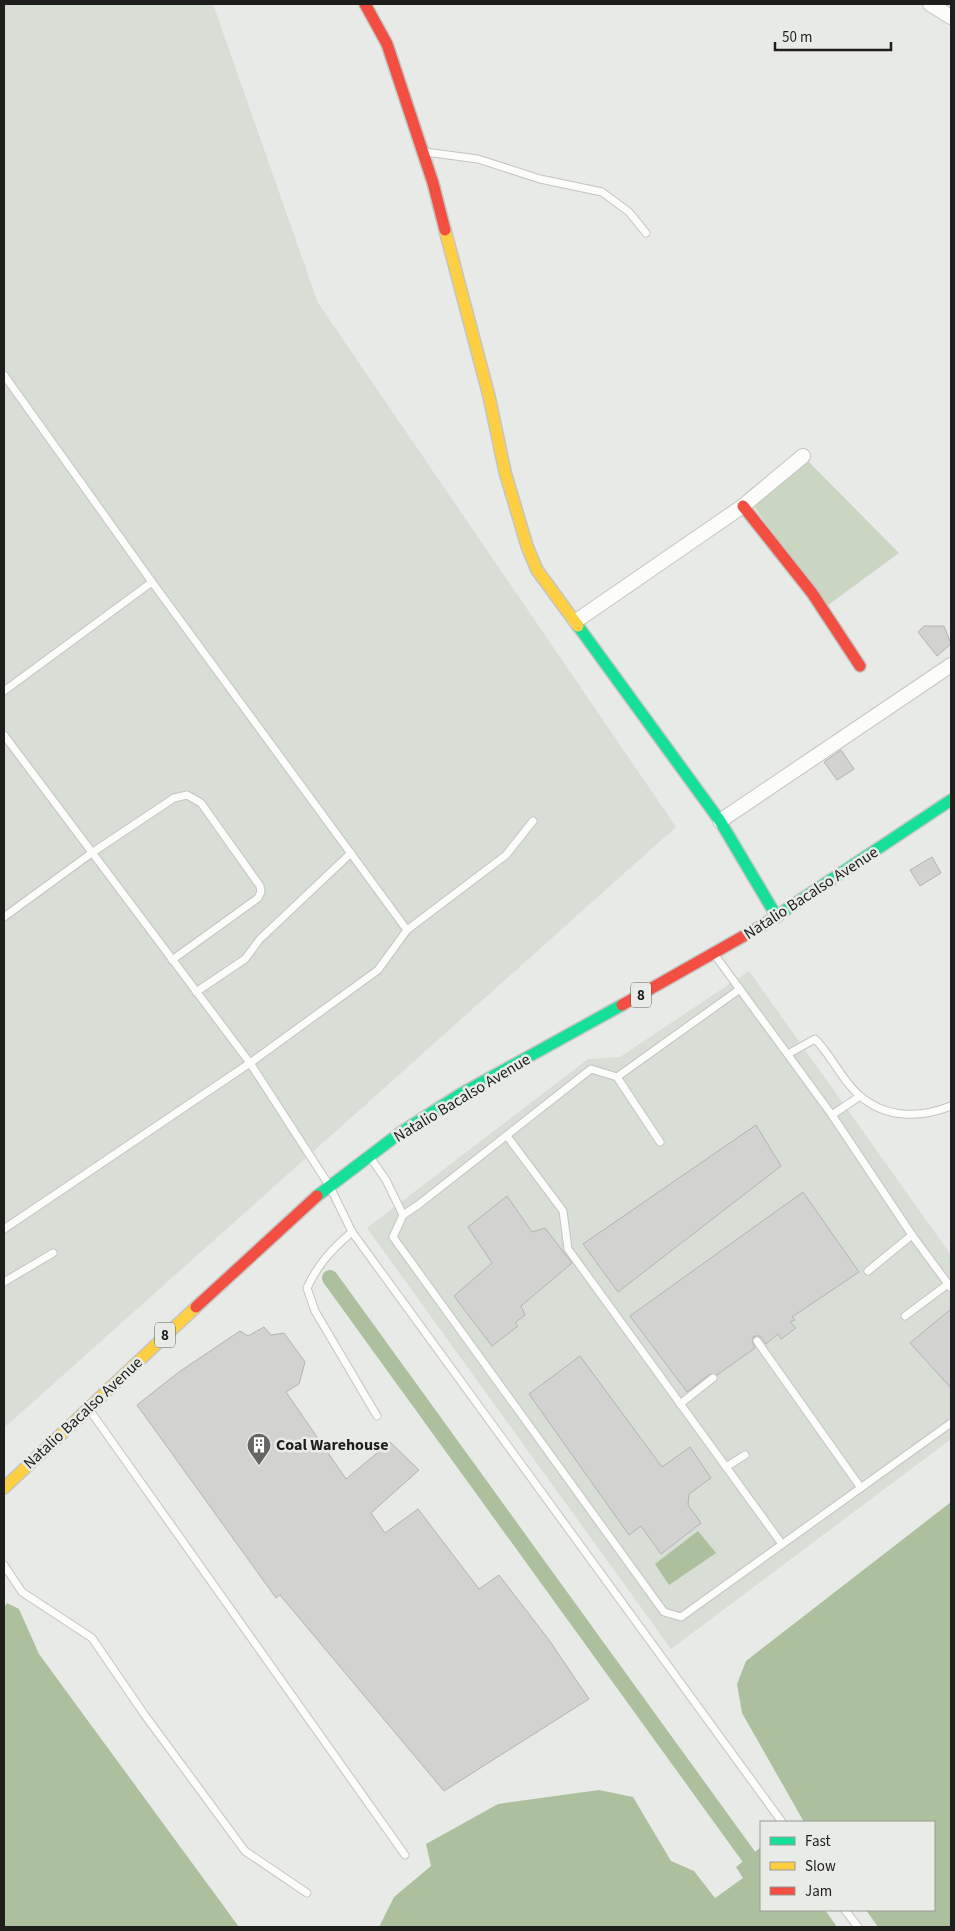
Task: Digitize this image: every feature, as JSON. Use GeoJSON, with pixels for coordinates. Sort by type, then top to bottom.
{"type":"FeatureCollection","features":[{"type":"Feature","properties":{"kind":"main road"},"geometry":{"type":"LineString","coordinates":[[365,4],[387,44],[435,192],[489,396],[505,472],[527,546],[537,570],[720,821],[777,917]]}},
{"type":"Feature","properties":{"kind":"main road"},"geometry":{"type":"LineString","coordinates":[[743,506],[812,593],[860,666]]}},
{"type":"Feature","properties":{"kind":"main road","name":"Natalio Bacalso Avenue"},"geometry":{"type":"LineString","coordinates":[[4,1488],[304,1206],[400,1133],[459,1095],[714,954],[777,917],[951,800]]}},
{"type":"Feature","properties":{"kind":"street"},"geometry":{"type":"LineString","coordinates":[[930,4],[951,17]]}},
{"type":"Feature","properties":{"kind":"street"},"geometry":{"type":"LineString","coordinates":[[576,621],[743,506],[803,456]]}},
{"type":"Feature","properties":{"kind":"street"},"geometry":{"type":"LineString","coordinates":[[720,821],[951,665]]}},
{"type":"Feature","properties":{"kind":"lane"},"geometry":{"type":"LineString","coordinates":[[422,151],[478,159],[540,179],[602,192],[629,212],[646,233]]}},
{"type":"Feature","properties":{"kind":"lane"},"geometry":{"type":"LineString","coordinates":[[4,375],[152,582],[407,930]]}},
{"type":"Feature","properties":{"kind":"lane"},"geometry":{"type":"LineString","coordinates":[[4,691],[152,582]]}},
{"type":"Feature","properties":{"kind":"lane"},"geometry":{"type":"LineString","coordinates":[[4,735],[250,1063],[330,1187],[352,1232],[781,1821]]}},
{"type":"Feature","properties":{"kind":"lane"},"geometry":{"type":"LineString","coordinates":[[4,917],[93,852],[174,798],[188,795],[200,803],[260,886],[261,892],[258,898],[172,960]]}},
{"type":"Feature","properties":{"kind":"lane"},"geometry":{"type":"LineString","coordinates":[[4,1229],[250,1063],[378,970],[407,930],[506,855],[533,821]]}},
{"type":"Feature","properties":{"kind":"lane"},"geometry":{"type":"LineString","coordinates":[[196,992],[245,958],[260,939],[351,853]]}},
{"type":"Feature","properties":{"kind":"lane"},"geometry":{"type":"LineString","coordinates":[[714,954],[832,1115],[912,1235],[950,1286],[905,1316]]}},
{"type":"Feature","properties":{"kind":"lane"},"geometry":{"type":"LineString","coordinates":[[617,1076],[740,989]]}},
{"type":"Feature","properties":{"kind":"lane"},"geometry":{"type":"LineString","coordinates":[[788,1054],[814,1039],[860,1096],[880,1109],[902,1115],[932,1113],[951,1106]]}},
{"type":"Feature","properties":{"kind":"lane"},"geometry":{"type":"LineString","coordinates":[[660,1142],[617,1076],[591,1069],[402,1215],[393,1237],[664,1612],[680,1617],[951,1423]]}},
{"type":"Feature","properties":{"kind":"lane"},"geometry":{"type":"LineString","coordinates":[[832,1115],[860,1096]]}},
{"type":"Feature","properties":{"kind":"lane"},"geometry":{"type":"LineString","coordinates":[[506,1136],[563,1211],[568,1250],[782,1544]]}},
{"type":"Feature","properties":{"kind":"lane"},"geometry":{"type":"LineString","coordinates":[[370,1156],[386,1180],[402,1215]]}},
{"type":"Feature","properties":{"kind":"lane"},"geometry":{"type":"LineString","coordinates":[[352,1232],[333,1248],[316,1268],[307,1288],[315,1311],[377,1416]]}},
{"type":"Feature","properties":{"kind":"lane"},"geometry":{"type":"LineString","coordinates":[[868,1271],[912,1235]]}},
{"type":"Feature","properties":{"kind":"lane"},"geometry":{"type":"LineString","coordinates":[[4,1282],[53,1253]]}},
{"type":"Feature","properties":{"kind":"lane"},"geometry":{"type":"LineString","coordinates":[[757,1341],[861,1488]]}},
{"type":"Feature","properties":{"kind":"lane"},"geometry":{"type":"LineString","coordinates":[[680,1404],[713,1378]]}},
{"type":"Feature","properties":{"kind":"lane"},"geometry":{"type":"LineString","coordinates":[[88,1407],[405,1855]]}},
{"type":"Feature","properties":{"kind":"lane"},"geometry":{"type":"LineString","coordinates":[[726,1467],[745,1454]]}},
{"type":"Feature","properties":{"kind":"lane"},"geometry":{"type":"LineString","coordinates":[[4,1566],[22,1592],[92,1638],[144,1714],[245,1851],[307,1893]]}},
{"type":"Feature","properties":{"kind":"lane"},"geometry":{"type":"LineString","coordinates":[[846,1911],[858,1927]]}},
{"type":"Feature","properties":{"kind":"shaded area"},"geometry":{"type":"Polygon","coordinates":[[[4,4],[213,4],[318,303],[676,827],[4,1428],[4,4]]]}},
{"type":"Feature","properties":{"kind":"shaded area"},"geometry":{"type":"Polygon","coordinates":[[[801,454],[899,553],[824,608],[745,493],[801,454]]]}},
{"type":"Feature","properties":{"kind":"shaded area"},"geometry":{"type":"Polygon","coordinates":[[[749,971],[951,1255],[951,1439],[671,1649],[367,1228],[588,1059],[620,1057],[749,971]]]}},
{"type":"Feature","properties":{"kind":"shaded area"},"geometry":{"type":"Polygon","coordinates":[[[951,1502],[951,1927],[878,1927],[867,1911],[935,1911],[935,1821],[803,1821],[742,1713],[737,1684],[746,1661],[951,1502]]]}},
{"type":"Feature","properties":{"kind":"shaded area"},"geometry":{"type":"Polygon","coordinates":[[[698,1531],[716,1553],[669,1585],[655,1564],[698,1531]]]}},
{"type":"Feature","properties":{"kind":"shaded area"},"geometry":{"type":"Polygon","coordinates":[[[7,1603],[19,1609],[39,1654],[239,1927],[4,1927],[4,1608],[7,1603]]]}},
{"type":"Feature","properties":{"kind":"shaded area"},"geometry":{"type":"Polygon","coordinates":[[[599,1790],[633,1797],[671,1861],[694,1871],[715,1898],[743,1878],[736,1867],[760,1848],[760,1911],[826,1911],[837,1927],[379,1927],[394,1897],[431,1866],[426,1844],[498,1804],[599,1790]]]}},
{"type":"Feature","properties":{"kind":"building"},"geometry":{"type":"Polygon","coordinates":[[[924,626],[944,626],[951,644],[937,656],[918,632],[924,626]]]}},
{"type":"Feature","properties":{"kind":"building"},"geometry":{"type":"Polygon","coordinates":[[[841,750],[854,769],[837,780],[824,762],[841,750]]]}},
{"type":"Feature","properties":{"kind":"building"},"geometry":{"type":"Polygon","coordinates":[[[932,857],[941,873],[920,886],[910,870],[932,857]]]}},
{"type":"Feature","properties":{"kind":"building"},"geometry":{"type":"Polygon","coordinates":[[[756,1125],[781,1166],[618,1292],[583,1244],[756,1125]]]}},
{"type":"Feature","properties":{"kind":"building"},"geometry":{"type":"Polygon","coordinates":[[[803,1192],[859,1272],[792,1317],[795,1320],[790,1322],[796,1328],[781,1339],[778,1334],[766,1344],[760,1336],[754,1336],[752,1341],[755,1348],[717,1375],[710,1374],[687,1392],[630,1316],[803,1192]]]}},
{"type":"Feature","properties":{"kind":"building"},"geometry":{"type":"Polygon","coordinates":[[[507,1196],[532,1232],[545,1228],[572,1263],[521,1306],[525,1315],[515,1323],[518,1326],[492,1346],[454,1296],[492,1263],[468,1227],[507,1196]]]}},
{"type":"Feature","properties":{"kind":"building"},"geometry":{"type":"Polygon","coordinates":[[[951,1309],[951,1388],[910,1343],[951,1309]]]}},
{"type":"Feature","properties":{"kind":"building"},"geometry":{"type":"Polygon","coordinates":[[[264,1327],[271,1335],[284,1333],[305,1362],[299,1384],[286,1392],[346,1479],[390,1442],[419,1470],[371,1513],[385,1533],[418,1509],[479,1589],[499,1575],[549,1640],[589,1699],[444,1791],[280,1595],[276,1598],[137,1405],[179,1372],[240,1331],[248,1336],[264,1327]]]}},
{"type":"Feature","properties":{"kind":"building"},"geometry":{"type":"Polygon","coordinates":[[[580,1356],[662,1467],[690,1447],[711,1478],[689,1494],[688,1505],[701,1523],[661,1554],[641,1526],[629,1535],[529,1394],[580,1356]]]}},
{"type":"Feature","properties":{"kind":"waterway"},"geometry":{"type":"LineString","coordinates":[[330,1278],[749,1857]]}},
{"type":"Feature","properties":{"kind":"traffic: fast"},"geometry":{"type":"LineString","coordinates":[[578,626],[720,821],[777,917]]}},
{"type":"Feature","properties":{"kind":"traffic: fast"},"geometry":{"type":"LineString","coordinates":[[763,925],[951,800]]}},
{"type":"Feature","properties":{"kind":"traffic: fast"},"geometry":{"type":"LineString","coordinates":[[317,1196],[400,1133],[459,1095],[622,1005]]}},
{"type":"Feature","properties":{"kind":"traffic: slow"},"geometry":{"type":"LineString","coordinates":[[445,230],[489,396],[505,472],[527,546],[537,570],[578,626]]}},
{"type":"Feature","properties":{"kind":"traffic: slow"},"geometry":{"type":"LineString","coordinates":[[4,1488],[196,1307]]}},
{"type":"Feature","properties":{"kind":"traffic: jam"},"geometry":{"type":"LineString","coordinates":[[365,4],[387,44],[433,183],[445,230]]}},
{"type":"Feature","properties":{"kind":"traffic: jam"},"geometry":{"type":"LineString","coordinates":[[743,506],[812,593],[860,666]]}},
{"type":"Feature","properties":{"kind":"traffic: jam"},"geometry":{"type":"LineString","coordinates":[[622,1005],[763,925]]}},
{"type":"Feature","properties":{"kind":"traffic: jam"},"geometry":{"type":"LineString","coordinates":[[196,1307],[317,1196]]}},
{"type":"Feature","properties":{"kind":"place","name":"Coal Warehouse"},"geometry":{"type":"Point","coordinates":[259,1466]}}]}
